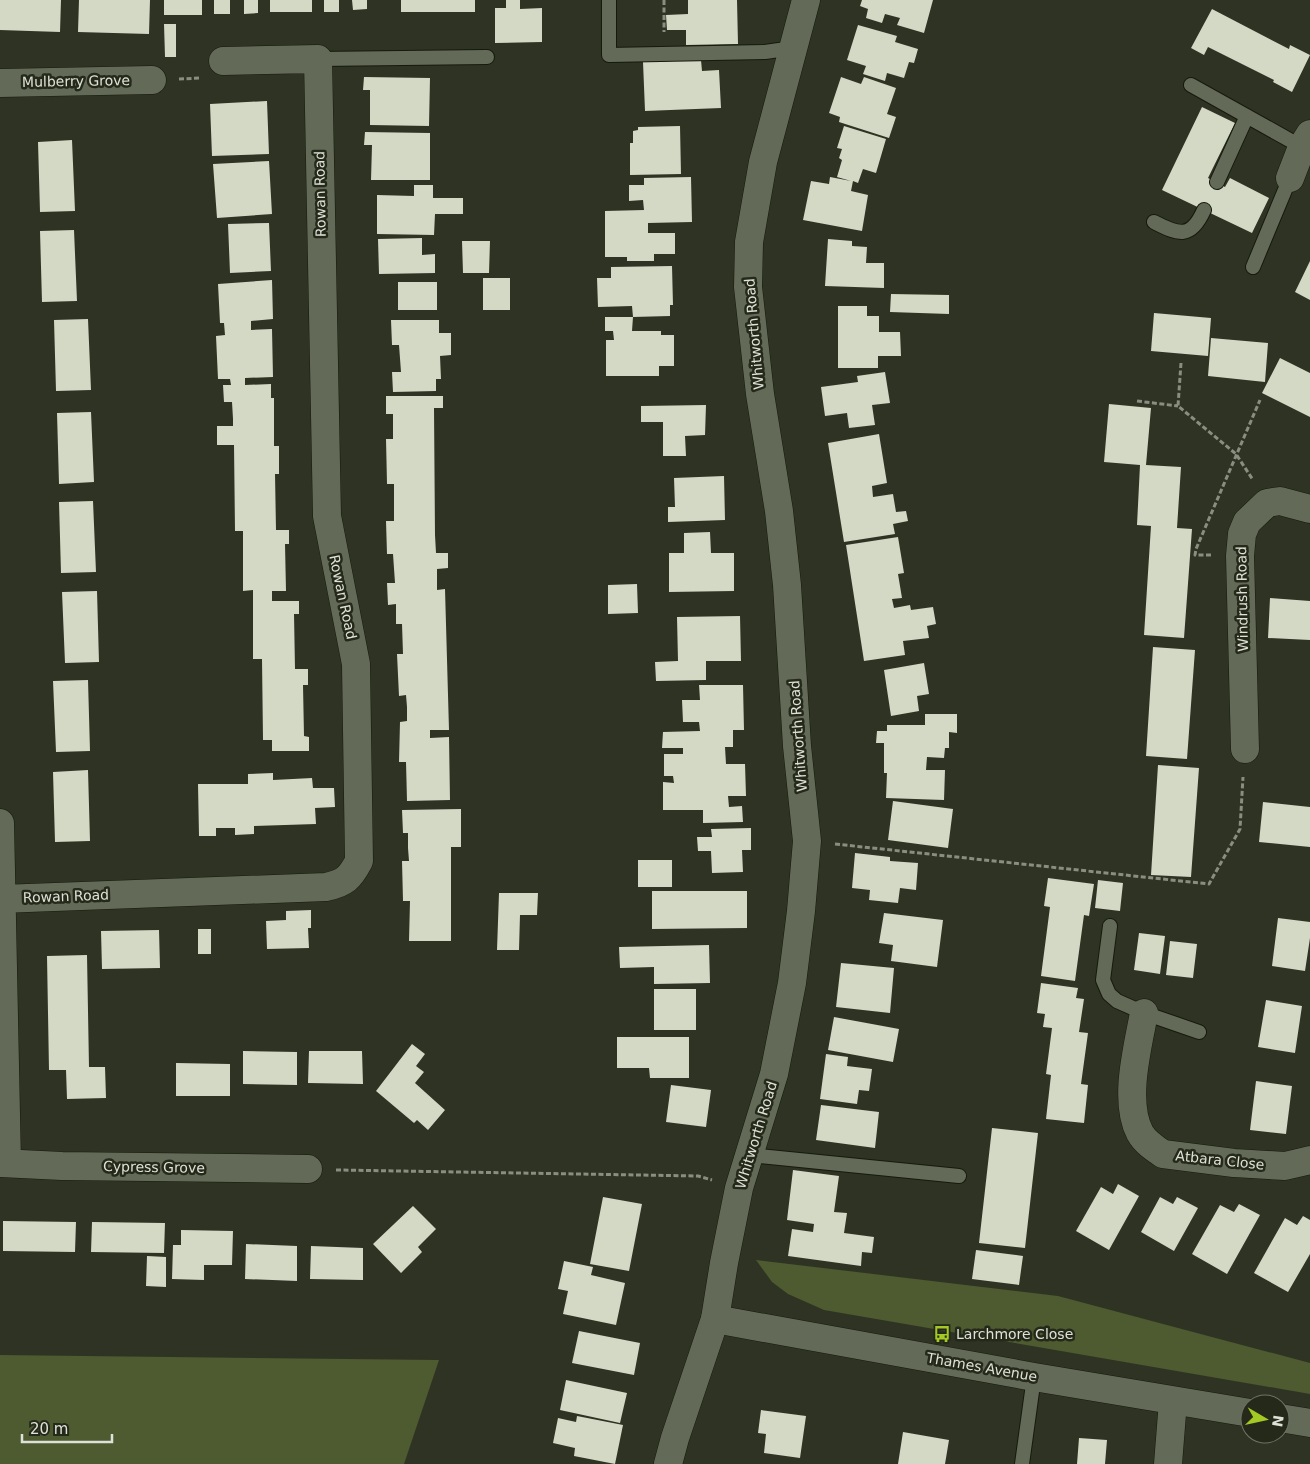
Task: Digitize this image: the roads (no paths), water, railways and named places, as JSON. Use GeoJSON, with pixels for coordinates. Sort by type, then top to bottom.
{"type":"FeatureCollection","features":[{"type":"Feature","properties":{"kind":"street","name":"Whitworth Road"},"geometry":{"type":"LineString","coordinates":[[668,1464],[715,1319],[739,1188],[774,1074],[792,984],[806,841],[797,746],[788,585],[760,394],[748,287],[749,242],[763,162],[806,0]]}},
{"type":"Feature","properties":{"kind":"street"},"geometry":{"type":"LineString","coordinates":[[223,61],[318,59]]}},
{"type":"Feature","properties":{"kind":"street","name":"Rowan Road"},"geometry":{"type":"LineString","coordinates":[[1,899],[326,887],[340,884],[352,876],[359,861],[356,664],[327,516],[318,59]]}},
{"type":"Feature","properties":{"kind":"street","name":"Mulberry Grove"},"geometry":{"type":"LineString","coordinates":[[0,82],[152,80]]}},
{"type":"Feature","properties":{"kind":"street"},"geometry":{"type":"LineString","coordinates":[[1290,178],[1306,141]]}},
{"type":"Feature","properties":{"kind":"street","name":"Windrush Road"},"geometry":{"type":"LineString","coordinates":[[1244,749],[1240,546],[1242,534],[1247,522],[1267,503],[1280,500],[1310,509]]}},
{"type":"Feature","properties":{"kind":"street"},"geometry":{"type":"LineString","coordinates":[[0,823],[3,1163]]}},
{"type":"Feature","properties":{"kind":"street","name":"Atbara Close"},"geometry":{"type":"LineString","coordinates":[[1144,1013],[1134,1074],[1134,1107],[1136,1122],[1140,1132],[1154,1148],[1163,1154],[1234,1163],[1285,1166],[1310,1160]]}},
{"type":"Feature","properties":{"kind":"street","name":"Cypress Grove"},"geometry":{"type":"LineString","coordinates":[[3,1163],[62,1166],[308,1170]]}},
{"type":"Feature","properties":{"kind":"street","name":"Thames Avenue"},"geometry":{"type":"LineString","coordinates":[[715,1319],[1034,1377],[1240,1411]]}},
{"type":"Feature","properties":{"kind":"street"},"geometry":{"type":"LineString","coordinates":[[1168,1464],[1173,1401]]}},
{"type":"Feature","properties":{"kind":"street"},"geometry":{"type":"LineString","coordinates":[[1290,1420],[1310,1423]]}},
{"type":"Feature","properties":{"kind":"lane"},"geometry":{"type":"LineString","coordinates":[[609,0],[609,55],[765,52],[793,48]]}},
{"type":"Feature","properties":{"kind":"lane"},"geometry":{"type":"LineString","coordinates":[[318,59],[487,57]]}},
{"type":"Feature","properties":{"kind":"lane"},"geometry":{"type":"LineString","coordinates":[[1191,85],[1247,116],[1306,141]]}},
{"type":"Feature","properties":{"kind":"lane"},"geometry":{"type":"LineString","coordinates":[[1217,182],[1247,116]]}},
{"type":"Feature","properties":{"kind":"lane"},"geometry":{"type":"LineString","coordinates":[[1252,267],[1290,178]]}},
{"type":"Feature","properties":{"kind":"lane"},"geometry":{"type":"LineString","coordinates":[[1154,222],[1172,231],[1187,231],[1195,226],[1204,210]]}},
{"type":"Feature","properties":{"kind":"lane"},"geometry":{"type":"LineString","coordinates":[[1110,926],[1103,980],[1109,994],[1117,1001],[1144,1013],[1199,1032]]}},
{"type":"Feature","properties":{"kind":"lane"},"geometry":{"type":"LineString","coordinates":[[750,1154],[959,1176]]}},
{"type":"Feature","properties":{"kind":"lane"},"geometry":{"type":"LineString","coordinates":[[1022,1464],[1034,1377]]}},
{"type":"Feature","properties":{"kind":"place","name":"Larchmore Close"},"geometry":{"type":"Point","coordinates":[942,1334]}}]}
